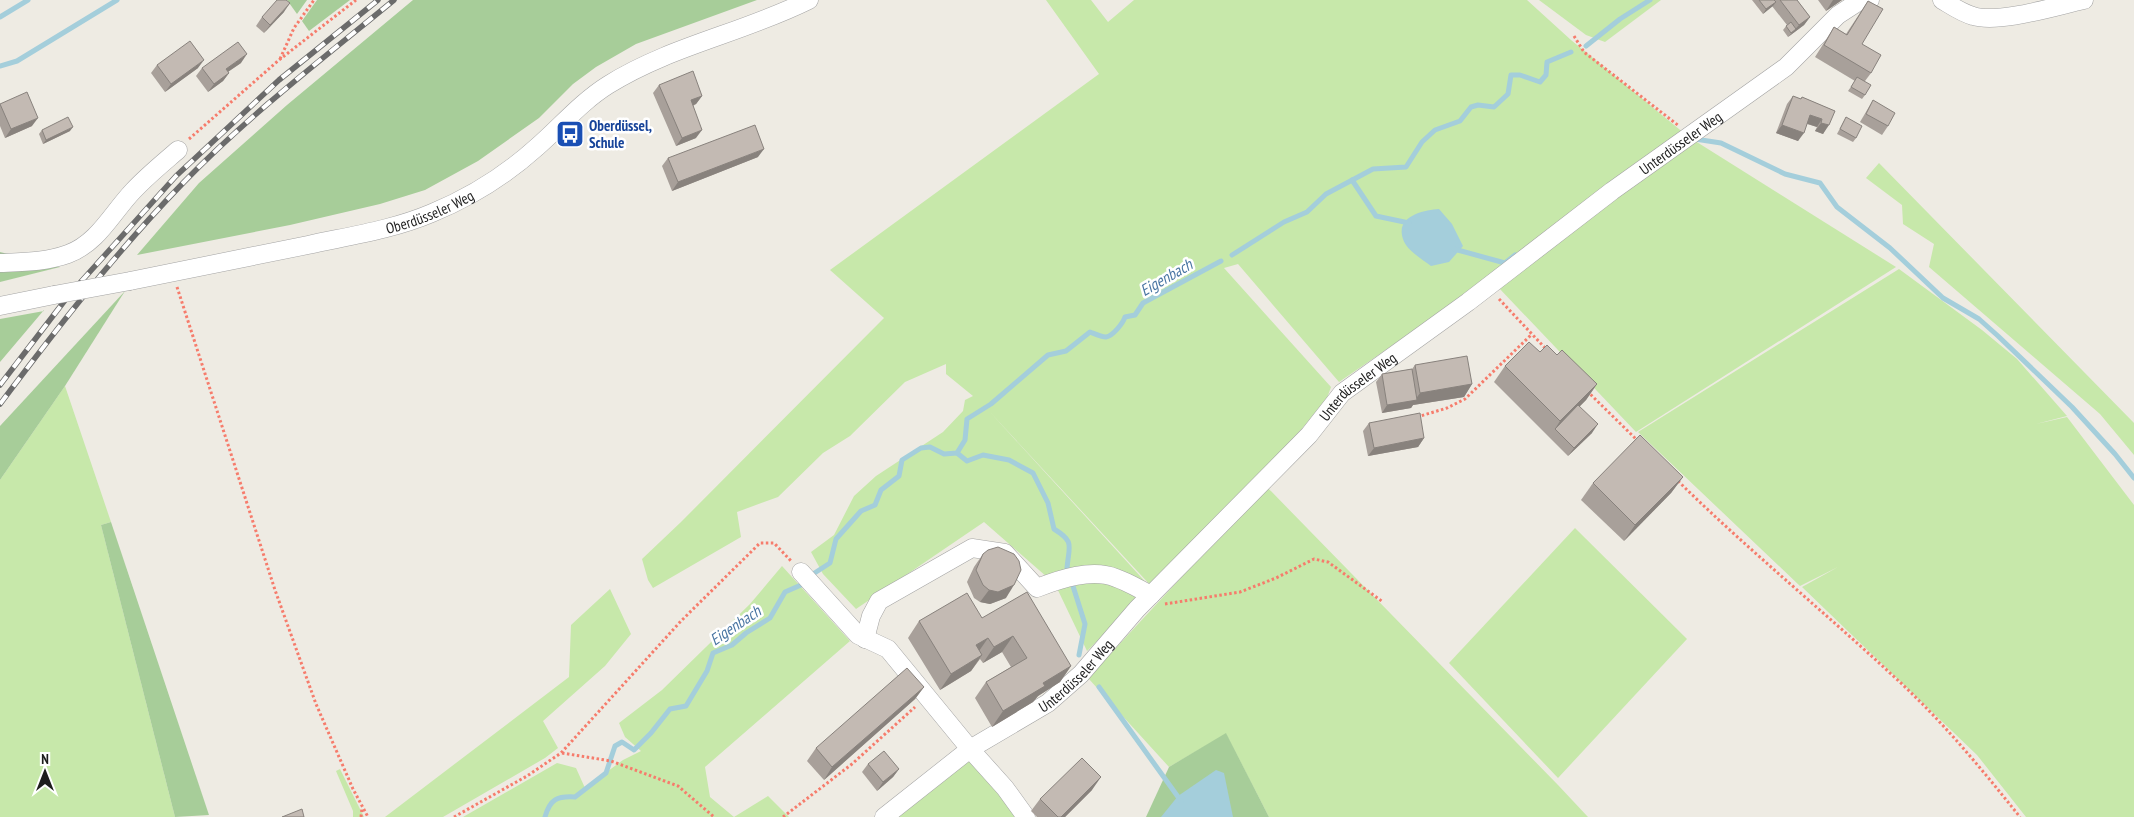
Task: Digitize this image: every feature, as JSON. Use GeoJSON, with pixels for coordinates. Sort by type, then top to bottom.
{"type":"FeatureCollection","features":[{"type":"Feature","properties":{"kind":"street","name":"Oberdüsseler Weg"},"geometry":{"type":"LineString","coordinates":[[0,306],[388,228],[430,214],[456,203],[502,176],[537,148],[594,95],[632,71],[693,44],[771,17],[809,0]]}},
{"type":"Feature","properties":{"kind":"street","name":"Unterdüsseler Weg"},"geometry":{"type":"LineString","coordinates":[[884,817],[970,750],[1048,703],[1081,674],[1157,600],[1309,434],[1342,393],[1488,287],[1612,190],[1786,67],[1838,15],[1858,2],[1870,0]]}},
{"type":"Feature","properties":{"kind":"street"},"geometry":{"type":"LineString","coordinates":[[1942,0],[1957,10],[1974,16],[1996,18],[2084,0]]}},
{"type":"Feature","properties":{"kind":"street"},"geometry":{"type":"LineString","coordinates":[[0,263],[47,260],[70,253],[98,234],[132,192],[178,150]]}},
{"type":"Feature","properties":{"kind":"street"},"geometry":{"type":"LineString","coordinates":[[865,639],[871,616],[878,601],[972,548],[1004,553],[1037,588],[1056,581],[1095,574],[1115,577],[1157,600]]}},
{"type":"Feature","properties":{"kind":"street"},"geometry":{"type":"LineString","coordinates":[[807,579],[858,636],[888,649],[970,750],[1005,788],[1026,817]]}},
{"type":"Feature","properties":{"kind":"path"},"geometry":{"type":"LineString","coordinates":[[280,60],[294,28],[314,0]]}},
{"type":"Feature","properties":{"kind":"path"},"geometry":{"type":"LineString","coordinates":[[178,150],[280,60],[356,0]]}},
{"type":"Feature","properties":{"kind":"path"},"geometry":{"type":"LineString","coordinates":[[1574,36],[1584,52],[1690,135]]}},
{"type":"Feature","properties":{"kind":"path"},"geometry":{"type":"LineString","coordinates":[[173,272],[275,590],[306,678],[322,719],[362,808],[368,817]]}},
{"type":"Feature","properties":{"kind":"path"},"geometry":{"type":"LineString","coordinates":[[1488,287],[1549,353]]}},
{"type":"Feature","properties":{"kind":"path"},"geometry":{"type":"LineString","coordinates":[[1414,418],[1447,408],[1465,399],[1532,334]]}},
{"type":"Feature","properties":{"kind":"path"},"geometry":{"type":"LineString","coordinates":[[1581,385],[1644,447]]}},
{"type":"Feature","properties":{"kind":"path"},"geometry":{"type":"LineString","coordinates":[[1672,474],[1803,596],[1893,675],[1973,758],[2020,817]]}},
{"type":"Feature","properties":{"kind":"path"},"geometry":{"type":"LineString","coordinates":[[454,817],[527,776],[561,753],[681,622],[760,544],[774,543],[807,579]]}},
{"type":"Feature","properties":{"kind":"path"},"geometry":{"type":"LineString","coordinates":[[1157,600],[1240,592],[1276,578],[1314,559],[1328,562],[1383,602]]}},
{"type":"Feature","properties":{"kind":"path"},"geometry":{"type":"LineString","coordinates":[[784,817],[852,764],[926,696]]}},
{"type":"Feature","properties":{"kind":"path"},"geometry":{"type":"LineString","coordinates":[[561,753],[611,761],[678,786],[714,817]]}},
{"type":"Feature","properties":{"kind":"path"},"geometry":{"type":"LineString","coordinates":[[361,817],[362,808]]}},
{"type":"Feature","properties":{"kind":"green space"},"geometry":{"type":"Polygon","coordinates":[[[287,0],[307,0],[297,14],[287,0]]]}},
{"type":"Feature","properties":{"kind":"green space"},"geometry":{"type":"Polygon","coordinates":[[[317,0],[350,0],[309,31],[302,21],[317,0]]]}},
{"type":"Feature","properties":{"kind":"green space"},"geometry":{"type":"Polygon","coordinates":[[[413,0],[757,0],[636,44],[596,67],[573,84],[539,118],[478,161],[425,190],[380,204],[290,225],[137,255],[199,183],[287,105],[413,0]]]}},
{"type":"Feature","properties":{"kind":"green space"},"geometry":{"type":"Polygon","coordinates":[[[1046,0],[1091,0],[1108,22],[1134,0],[1527,0],[1571,40],[1685,134],[1473,290],[1339,382],[1238,264],[1224,268],[1331,387],[1327,398],[1283,452],[1152,587],[989,411],[1151,588],[1087,651],[1055,584],[984,522],[856,609],[823,574],[811,552],[834,535],[854,496],[876,476],[943,432],[963,411],[965,400],[973,396],[946,374],[946,364],[905,382],[850,436],[823,453],[778,497],[737,512],[741,537],[653,588],[648,580],[642,559],[884,318],[830,270],[1099,74],[1046,0]]]}},
{"type":"Feature","properties":{"kind":"green space"},"geometry":{"type":"Polygon","coordinates":[[[1539,0],[1661,0],[1605,42],[1586,35],[1539,0]]]}},
{"type":"Feature","properties":{"kind":"green space"},"geometry":{"type":"Polygon","coordinates":[[[1692,139],[1896,267],[1636,432],[1498,287],[1692,139]]]}},
{"type":"Feature","properties":{"kind":"green space"},"geometry":{"type":"Polygon","coordinates":[[[1879,163],[2134,423],[2134,455],[2100,414],[1929,267],[1934,244],[1903,224],[1902,205],[1866,178],[1879,163]]]}},
{"type":"Feature","properties":{"kind":"green space"},"geometry":{"type":"Polygon","coordinates":[[[0,252],[60,267],[0,282],[0,252]]]}},
{"type":"Feature","properties":{"kind":"green space"},"geometry":{"type":"Polygon","coordinates":[[[1899,269],[1982,330],[2017,359],[2067,416],[2036,424],[2067,417],[2134,505],[2134,817],[2026,817],[1977,755],[1802,587],[1838,567],[1800,586],[1638,432],[1899,269]]]}},
{"type":"Feature","properties":{"kind":"green space"},"geometry":{"type":"Polygon","coordinates":[[[125,291],[65,386],[0,480],[0,426],[125,291]]]}},
{"type":"Feature","properties":{"kind":"green space"},"geometry":{"type":"Polygon","coordinates":[[[43,311],[0,362],[0,319],[43,311]]]}},
{"type":"Feature","properties":{"kind":"green space"},"geometry":{"type":"Polygon","coordinates":[[[65,386],[111,522],[101,525],[175,817],[0,817],[0,480],[65,386]]]}},
{"type":"Feature","properties":{"kind":"green space"},"geometry":{"type":"Polygon","coordinates":[[[1266,486],[1588,817],[1269,817],[1226,734],[1169,767],[1088,678],[1266,486]]]}},
{"type":"Feature","properties":{"kind":"green space"},"geometry":{"type":"Polygon","coordinates":[[[111,522],[209,815],[175,817],[101,525],[111,522]]]}},
{"type":"Feature","properties":{"kind":"green space"},"geometry":{"type":"Polygon","coordinates":[[[1575,528],[1687,639],[1558,778],[1449,663],[1575,528]]]}},
{"type":"Feature","properties":{"kind":"green space"},"geometry":{"type":"Polygon","coordinates":[[[782,566],[850,641],[705,767],[710,797],[734,817],[463,817],[557,763],[576,768],[585,788],[623,760],[641,751],[625,737],[619,723],[662,690],[750,604],[782,566]]]}},
{"type":"Feature","properties":{"kind":"green space"},"geometry":{"type":"Polygon","coordinates":[[[610,589],[631,634],[605,666],[543,721],[558,748],[545,758],[443,817],[385,817],[569,677],[571,625],[610,589]]]}},
{"type":"Feature","properties":{"kind":"green space"},"geometry":{"type":"Polygon","coordinates":[[[1226,733],[1269,817],[1146,817],[1169,767],[1226,733]]]}},
{"type":"Feature","properties":{"kind":"green space"},"geometry":{"type":"Polygon","coordinates":[[[967,756],[1019,817],[894,817],[967,756]]]}},
{"type":"Feature","properties":{"kind":"green space"},"geometry":{"type":"Polygon","coordinates":[[[340,769],[364,817],[353,817],[353,811],[336,771],[340,769]]]}},
{"type":"Feature","properties":{"kind":"green space"},"geometry":{"type":"Polygon","coordinates":[[[768,796],[789,817],[734,817],[768,796]]]}},
{"type":"Feature","properties":{"kind":"water"},"geometry":{"type":"Polygon","coordinates":[[[1439,209],[1452,224],[1463,246],[1449,262],[1431,266],[1407,247],[1402,231],[1403,225],[1412,216],[1439,209]]]}},
{"type":"Feature","properties":{"kind":"water"},"geometry":{"type":"Polygon","coordinates":[[[1216,770],[1224,773],[1233,817],[1161,817],[1178,796],[1216,770]]]}},
{"type":"Feature","properties":{"kind":"building"},"geometry":{"type":"Polygon","coordinates":[[[277,0],[286,0],[290,3],[270,25],[262,17],[277,0]]]}},
{"type":"Feature","properties":{"kind":"building"},"geometry":{"type":"Polygon","coordinates":[[[1759,0],[1774,0],[1776,2],[1766,9],[1759,0]]]}},
{"type":"Feature","properties":{"kind":"building"},"geometry":{"type":"Polygon","coordinates":[[[1780,0],[1797,0],[1810,17],[1799,25],[1780,0]]]}},
{"type":"Feature","properties":{"kind":"building"},"geometry":{"type":"Polygon","coordinates":[[[1868,1],[1883,9],[1862,44],[1881,55],[1871,73],[1824,45],[1834,27],[1847,35],[1868,1]]]}},
{"type":"Feature","properties":{"kind":"building"},"geometry":{"type":"Polygon","coordinates":[[[1791,22],[1796,29],[1791,33],[1786,26],[1791,22]]]}},
{"type":"Feature","properties":{"kind":"building"},"geometry":{"type":"Polygon","coordinates":[[[190,41],[204,60],[171,84],[157,65],[190,41]]]}},
{"type":"Feature","properties":{"kind":"building"},"geometry":{"type":"Polygon","coordinates":[[[238,42],[247,54],[226,69],[229,73],[214,84],[202,68],[238,42]]]}},
{"type":"Feature","properties":{"kind":"building"},"geometry":{"type":"Polygon","coordinates":[[[693,71],[702,96],[691,100],[702,130],[682,138],[659,85],[693,71]]]}},
{"type":"Feature","properties":{"kind":"building"},"geometry":{"type":"Polygon","coordinates":[[[1857,77],[1871,85],[1865,95],[1851,87],[1857,77]]]}},
{"type":"Feature","properties":{"kind":"building"},"geometry":{"type":"Polygon","coordinates":[[[27,92],[38,118],[11,129],[0,104],[27,92]]]}},
{"type":"Feature","properties":{"kind":"building"},"geometry":{"type":"Polygon","coordinates":[[[1793,96],[1801,99],[1802,97],[1835,111],[1829,125],[1821,123],[1822,119],[1810,115],[1804,133],[1782,125],[1793,96]]]}},
{"type":"Feature","properties":{"kind":"building"},"geometry":{"type":"Polygon","coordinates":[[[1873,100],[1895,113],[1888,126],[1866,114],[1873,100]]]}},
{"type":"Feature","properties":{"kind":"building"},"geometry":{"type":"Polygon","coordinates":[[[68,117],[73,127],[46,140],[42,130],[68,117]]]}},
{"type":"Feature","properties":{"kind":"building"},"geometry":{"type":"Polygon","coordinates":[[[1846,117],[1862,126],[1856,138],[1840,129],[1846,117]]]}},
{"type":"Feature","properties":{"kind":"building"},"geometry":{"type":"Polygon","coordinates":[[[755,125],[764,149],[678,182],[668,158],[755,125]]]}},
{"type":"Feature","properties":{"kind":"building"},"geometry":{"type":"Polygon","coordinates":[[[1529,342],[1540,352],[1547,345],[1557,355],[1562,350],[1597,384],[1560,421],[1505,366],[1529,342]]]}},
{"type":"Feature","properties":{"kind":"building"},"geometry":{"type":"Polygon","coordinates":[[[1467,356],[1472,384],[1420,393],[1415,365],[1467,356]]]}},
{"type":"Feature","properties":{"kind":"building"},"geometry":{"type":"Polygon","coordinates":[[[1412,369],[1417,400],[1387,405],[1382,374],[1412,369]]]}},
{"type":"Feature","properties":{"kind":"building"},"geometry":{"type":"Polygon","coordinates":[[[1578,405],[1598,424],[1574,448],[1555,429],[1578,405]]]}},
{"type":"Feature","properties":{"kind":"building"},"geometry":{"type":"Polygon","coordinates":[[[1420,413],[1424,438],[1374,448],[1369,423],[1420,413]]]}},
{"type":"Feature","properties":{"kind":"building"},"geometry":{"type":"Polygon","coordinates":[[[1640,435],[1683,477],[1635,525],[1593,483],[1640,435]]]}},
{"type":"Feature","properties":{"kind":"building"},"geometry":{"type":"Polygon","coordinates":[[[998,547],[1014,554],[1019,561],[1021,570],[1014,585],[998,592],[989,590],[983,585],[976,570],[983,554],[988,550],[998,547]]]}},
{"type":"Feature","properties":{"kind":"building"},"geometry":{"type":"Polygon","coordinates":[[[1027,592],[1071,666],[1043,683],[1045,686],[1003,711],[986,682],[1027,658],[1013,636],[994,647],[988,638],[976,645],[982,655],[951,674],[919,621],[967,593],[982,618],[1027,592]]]}},
{"type":"Feature","properties":{"kind":"building"},"geometry":{"type":"Polygon","coordinates":[[[907,668],[924,687],[832,767],[816,748],[907,668]]]}},
{"type":"Feature","properties":{"kind":"building"},"geometry":{"type":"Polygon","coordinates":[[[884,751],[899,769],[883,782],[868,764],[884,751]]]}},
{"type":"Feature","properties":{"kind":"building"},"geometry":{"type":"Polygon","coordinates":[[[1082,758],[1101,777],[1061,817],[1058,817],[1040,799],[1082,758]]]}},
{"type":"Feature","properties":{"kind":"building"},"geometry":{"type":"Polygon","coordinates":[[[302,809],[304,817],[282,817],[302,809]]]}},
{"type":"Feature","properties":{"kind":"waterway"},"geometry":{"type":"LineString","coordinates":[[0,17],[28,0]]}},
{"type":"Feature","properties":{"kind":"waterway"},"geometry":{"type":"LineString","coordinates":[[0,66],[17,61],[117,0]]}},
{"type":"Feature","properties":{"kind":"waterway","name":"Eigenbach"},"geometry":{"type":"LineString","coordinates":[[1586,46],[1620,19],[1650,0]]}},
{"type":"Feature","properties":{"kind":"waterway","name":"Eigenbach"},"geometry":{"type":"LineString","coordinates":[[1232,255],[1284,222],[1307,212],[1326,194],[1373,169],[1406,167],[1422,142],[1435,130],[1460,121],[1471,107],[1478,105],[1494,107],[1508,94],[1511,75],[1520,75],[1540,82],[1546,75],[1547,62],[1571,52]]}},
{"type":"Feature","properties":{"kind":"waterway"},"geometry":{"type":"LineString","coordinates":[[1695,139],[1721,143],[1785,174],[1820,183],[1837,207],[1890,248],[1943,298],[1979,319],[1998,336],[2072,407],[2134,478]]}},
{"type":"Feature","properties":{"kind":"waterway"},"geometry":{"type":"LineString","coordinates":[[1352,180],[1376,216],[1409,223]]}},
{"type":"Feature","properties":{"kind":"waterway"},"geometry":{"type":"LineString","coordinates":[[1454,249],[1505,263],[1515,255]]}},
{"type":"Feature","properties":{"kind":"waterway","name":"Eigenbach"},"geometry":{"type":"LineString","coordinates":[[545,817],[552,802],[563,797],[575,797],[606,773],[615,746],[622,742],[634,750],[651,733],[670,709],[686,706],[707,671],[713,653],[732,645],[746,633],[770,618],[785,592],[801,585],[813,574],[830,563],[836,539],[861,511],[875,505],[881,490],[899,476],[902,460],[921,448],[930,447],[944,454],[957,453],[965,440],[967,419],[991,404],[1048,355],[1066,351],[1090,332],[1102,337],[1109,336],[1117,329],[1125,317],[1135,315],[1143,303],[1221,261]]}},
{"type":"Feature","properties":{"kind":"waterway"},"geometry":{"type":"LineString","coordinates":[[957,453],[967,461],[983,455],[1009,460],[1033,473],[1048,503],[1054,529],[1061,533],[1068,541],[1067,568]]}},
{"type":"Feature","properties":{"kind":"waterway"},"geometry":{"type":"LineString","coordinates":[[1072,583],[1085,624],[1079,655]]}},
{"type":"Feature","properties":{"kind":"waterway"},"geometry":{"type":"LineString","coordinates":[[1099,687],[1181,801]]}},
{"type":"Feature","properties":{"kind":"railway"},"geometry":{"type":"LineString","coordinates":[[0,385],[69,295],[176,176],[279,80],[378,0]]}},
{"type":"Feature","properties":{"kind":"railway"},"geometry":{"type":"LineString","coordinates":[[0,404],[88,290],[183,183],[259,111],[394,0]]}},
{"type":"Feature","properties":{"kind":"place","name":"Oberdüssel, Schule"},"geometry":{"type":"Point","coordinates":[570,134]}}]}
